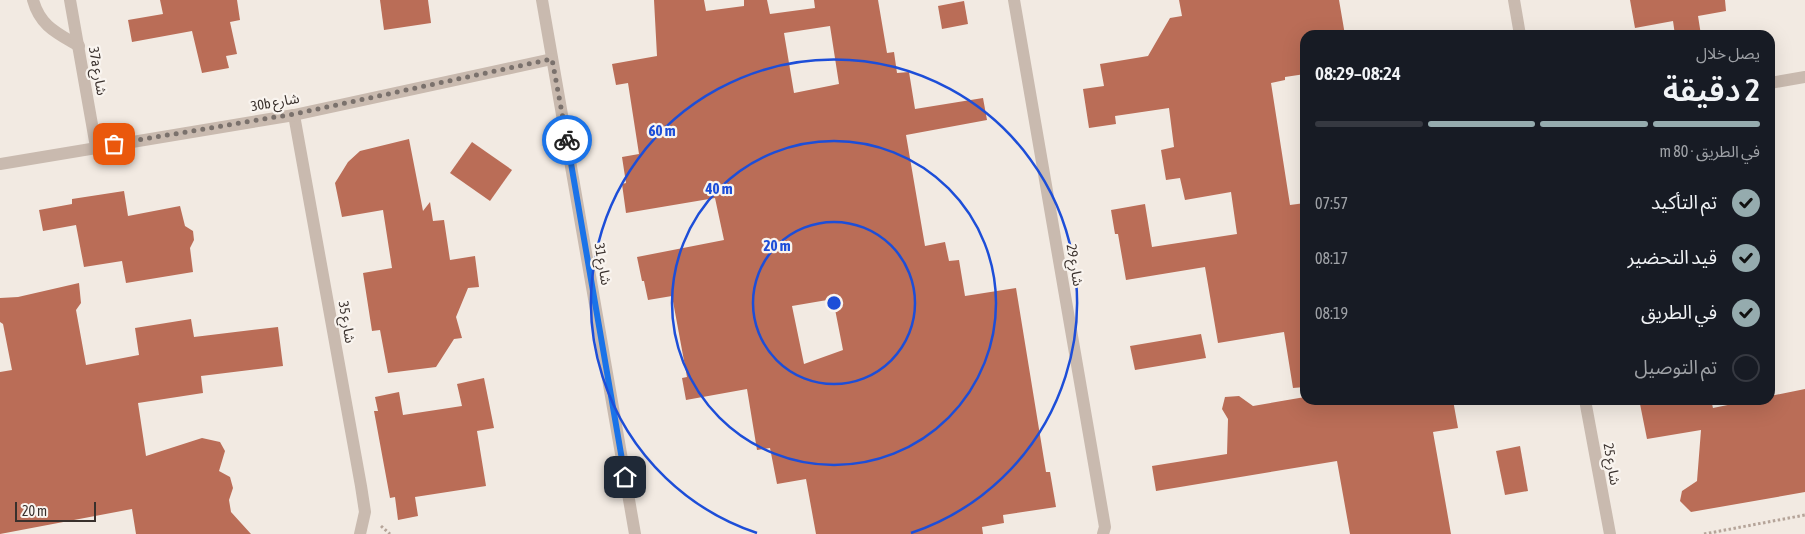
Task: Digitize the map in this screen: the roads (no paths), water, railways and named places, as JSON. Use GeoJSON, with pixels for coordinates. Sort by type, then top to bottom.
{"type":"FeatureCollection","features":[{"type":"Feature","properties":{"kind":"street"},"geometry":{"type":"LineString","coordinates":[[33,0],[36,12],[43,23],[79,46]]}},
{"type":"Feature","properties":{"kind":"street","name":"37a شارع"},"geometry":{"type":"LineString","coordinates":[[70,0],[96,147]]}},
{"type":"Feature","properties":{"kind":"street","name":"شارع 31"},"geometry":{"type":"LineString","coordinates":[[542,0],[634,534]]}},
{"type":"Feature","properties":{"kind":"street","name":"شارع 29"},"geometry":{"type":"LineString","coordinates":[[1014,0],[1105,528],[1103,534]]}},
{"type":"Feature","properties":{"kind":"street"},"geometry":{"type":"LineString","coordinates":[[1514,0],[1519,30]]}},
{"type":"Feature","properties":{"kind":"street","name":"30b شارع"},"geometry":{"type":"LineString","coordinates":[[0,164],[294,114],[552,59]]}},
{"type":"Feature","properties":{"kind":"street"},"geometry":{"type":"LineString","coordinates":[[1775,82],[1805,77]]}},
{"type":"Feature","properties":{"kind":"street","name":"شارع 35"},"geometry":{"type":"LineString","coordinates":[[294,114],[361,486],[365,512],[360,534]]}},
{"type":"Feature","properties":{"kind":"street","name":"شارع 25"},"geometry":{"type":"LineString","coordinates":[[1587,405],[1610,534]]}}]}
